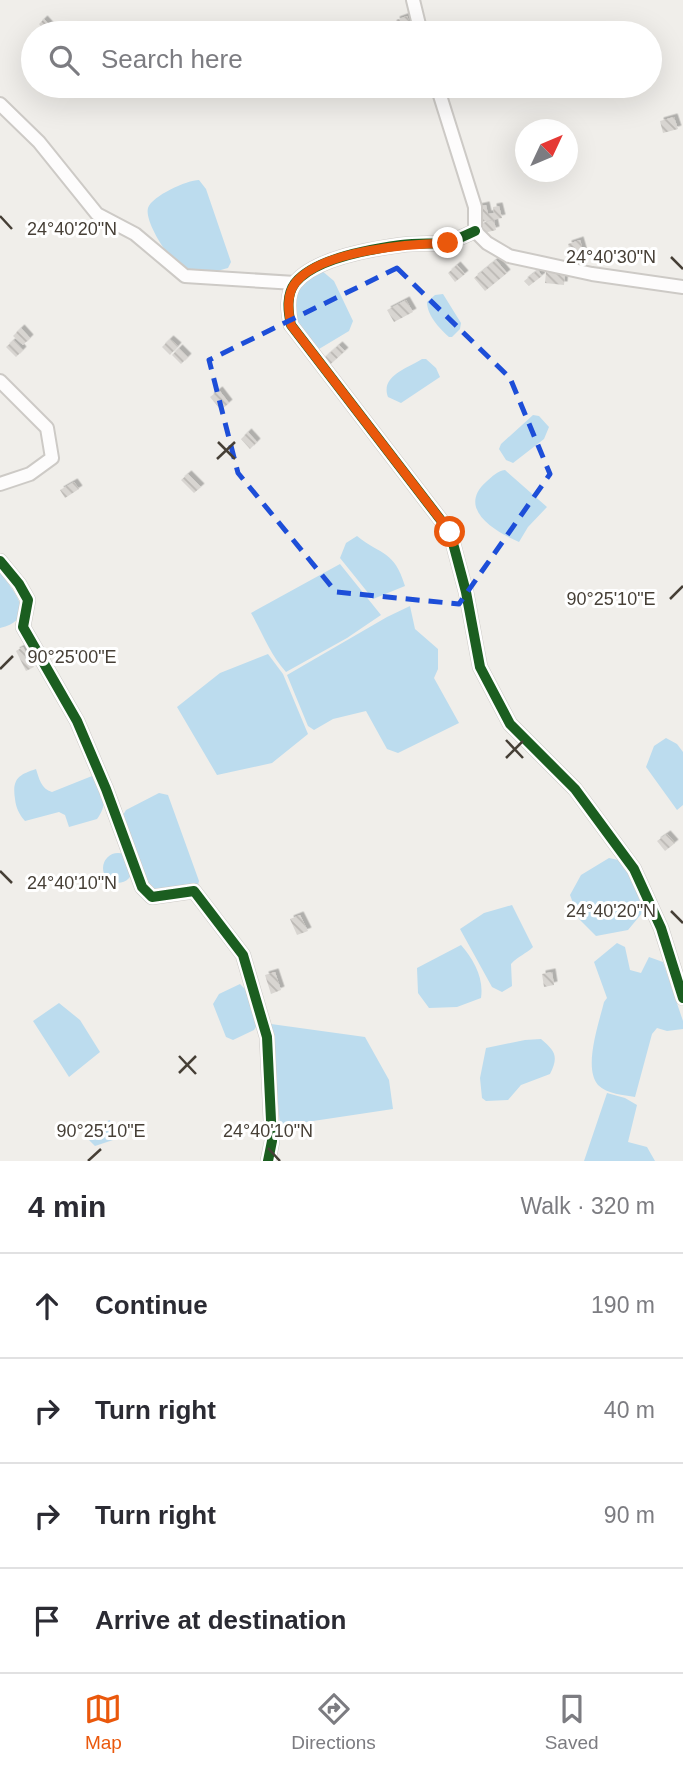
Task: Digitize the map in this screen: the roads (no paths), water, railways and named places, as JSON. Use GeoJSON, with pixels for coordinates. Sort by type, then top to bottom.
{"type":"FeatureCollection","features":[{"type":"Feature","properties":{"kind":"street"},"geometry":{"type":"LineString","coordinates":[[414,0],[418,21]]}},
{"type":"Feature","properties":{"kind":"street"},"geometry":{"type":"LineString","coordinates":[[441,98],[475,207],[475,231],[487,243],[509,256],[592,274],[683,287]]}},
{"type":"Feature","properties":{"kind":"street"},"geometry":{"type":"LineString","coordinates":[[0,104],[39,142],[97,214],[135,234],[186,276],[296,283]]}},
{"type":"Feature","properties":{"kind":"street"},"geometry":{"type":"LineString","coordinates":[[475,231],[448,243],[402,244],[339,258],[315,268],[296,283],[289,295],[288,313],[291,325],[450,532],[466,592],[480,667],[510,724],[575,789],[634,869],[661,928],[683,998]]}},
{"type":"Feature","properties":{"kind":"street"},"geometry":{"type":"LineString","coordinates":[[0,381],[47,428],[52,458],[30,474],[0,484]]}},
{"type":"Feature","properties":{"kind":"street"},"geometry":{"type":"LineString","coordinates":[[0,561],[28,600],[23,627],[77,721],[111,800],[142,887],[152,897],[194,891],[243,955],[267,1037],[272,1141],[268,1161]]}},
{"type":"Feature","properties":{"kind":"water"},"geometry":{"type":"Polygon","coordinates":[[[199,180],[206,189],[231,262],[228,268],[206,273],[189,273],[167,252],[155,233],[150,223],[148,208],[170,190],[199,180]]]}},
{"type":"Feature","properties":{"kind":"water"},"geometry":{"type":"Polygon","coordinates":[[[321,270],[334,281],[353,321],[349,331],[316,349],[294,320],[295,301],[300,285],[321,270]]]}},
{"type":"Feature","properties":{"kind":"water"},"geometry":{"type":"Polygon","coordinates":[[[443,294],[461,323],[460,329],[452,337],[438,325],[428,307],[427,302],[435,295],[443,294]]]}},
{"type":"Feature","properties":{"kind":"water"},"geometry":{"type":"Polygon","coordinates":[[[426,359],[436,368],[440,377],[401,403],[388,397],[388,383],[392,378],[426,359]]]}},
{"type":"Feature","properties":{"kind":"water"},"geometry":{"type":"Polygon","coordinates":[[[533,415],[539,416],[549,427],[544,439],[513,463],[506,460],[499,449],[501,444],[533,415]]]}},
{"type":"Feature","properties":{"kind":"water"},"geometry":{"type":"Polygon","coordinates":[[[505,470],[547,507],[528,527],[519,542],[491,526],[477,510],[475,501],[486,482],[505,470]]]}},
{"type":"Feature","properties":{"kind":"water"},"geometry":{"type":"Polygon","coordinates":[[[357,536],[392,560],[405,586],[373,599],[340,558],[346,543],[357,536]]]}},
{"type":"Feature","properties":{"kind":"water"},"geometry":{"type":"Polygon","coordinates":[[[340,564],[381,615],[347,638],[286,672],[271,651],[251,613],[340,564]]]}},
{"type":"Feature","properties":{"kind":"water"},"geometry":{"type":"Polygon","coordinates":[[[0,572],[16,595],[21,611],[19,618],[12,624],[0,628],[0,572]]]}},
{"type":"Feature","properties":{"kind":"water"},"geometry":{"type":"Polygon","coordinates":[[[410,606],[415,629],[438,649],[438,669],[434,678],[459,723],[398,753],[387,749],[366,711],[333,719],[314,730],[308,726],[287,675],[410,606]]]}},
{"type":"Feature","properties":{"kind":"water"},"geometry":{"type":"Polygon","coordinates":[[[268,654],[283,674],[308,734],[272,763],[217,775],[177,707],[220,673],[268,654]]]}},
{"type":"Feature","properties":{"kind":"water"},"geometry":{"type":"Polygon","coordinates":[[[666,738],[677,744],[683,752],[683,805],[677,810],[646,767],[654,746],[666,738]]]}},
{"type":"Feature","properties":{"kind":"water"},"geometry":{"type":"Polygon","coordinates":[[[36,769],[43,786],[52,792],[92,776],[104,797],[103,808],[97,819],[69,827],[65,815],[59,812],[25,821],[16,805],[14,787],[21,776],[36,769]]]}},
{"type":"Feature","properties":{"kind":"water"},"geometry":{"type":"Polygon","coordinates":[[[159,793],[168,795],[199,881],[198,885],[186,890],[168,892],[150,889],[123,815],[126,810],[159,793]]]}},
{"type":"Feature","properties":{"kind":"water"},"geometry":{"type":"Polygon","coordinates":[[[118,853],[129,857],[133,868],[129,879],[118,883],[107,879],[103,868],[107,857],[118,853]]]}},
{"type":"Feature","properties":{"kind":"water"},"geometry":{"type":"Polygon","coordinates":[[[609,858],[623,861],[631,872],[643,912],[628,930],[596,936],[579,919],[570,895],[581,875],[609,858]]]}},
{"type":"Feature","properties":{"kind":"water"},"geometry":{"type":"Polygon","coordinates":[[[512,905],[533,947],[511,964],[512,986],[502,992],[492,987],[460,929],[484,913],[512,905]]]}},
{"type":"Feature","properties":{"kind":"water"},"geometry":{"type":"Polygon","coordinates":[[[617,943],[625,947],[630,970],[641,973],[649,957],[663,962],[683,1021],[683,1029],[667,1031],[657,1028],[652,1034],[635,1097],[616,1094],[602,1088],[594,1077],[592,1068],[596,1033],[607,998],[594,962],[617,943]]]}},
{"type":"Feature","properties":{"kind":"water"},"geometry":{"type":"Polygon","coordinates":[[[461,945],[477,970],[481,983],[481,998],[457,1007],[429,1008],[418,993],[417,968],[461,945]]]}},
{"type":"Feature","properties":{"kind":"water"},"geometry":{"type":"Polygon","coordinates":[[[240,984],[246,990],[258,1024],[254,1030],[233,1040],[226,1037],[213,1004],[219,994],[240,984]]]}},
{"type":"Feature","properties":{"kind":"water"},"geometry":{"type":"Polygon","coordinates":[[[59,1003],[80,1020],[100,1052],[69,1077],[33,1021],[59,1003]]]}},
{"type":"Feature","properties":{"kind":"water"},"geometry":{"type":"Polygon","coordinates":[[[271,1024],[365,1037],[389,1080],[393,1109],[280,1126],[271,1024]]]}},
{"type":"Feature","properties":{"kind":"water"},"geometry":{"type":"Polygon","coordinates":[[[541,1039],[554,1054],[550,1074],[521,1085],[508,1100],[486,1101],[482,1098],[480,1078],[486,1048],[541,1039]]]}},
{"type":"Feature","properties":{"kind":"water"},"geometry":{"type":"Polygon","coordinates":[[[607,1093],[637,1105],[628,1142],[647,1147],[655,1161],[584,1161],[607,1093]]]}},
{"type":"Feature","properties":{"kind":"water"},"geometry":{"type":"Polygon","coordinates":[[[110,1120],[116,1135],[113,1140],[95,1146],[89,1140],[87,1132],[95,1125],[110,1120]]]}}]}
